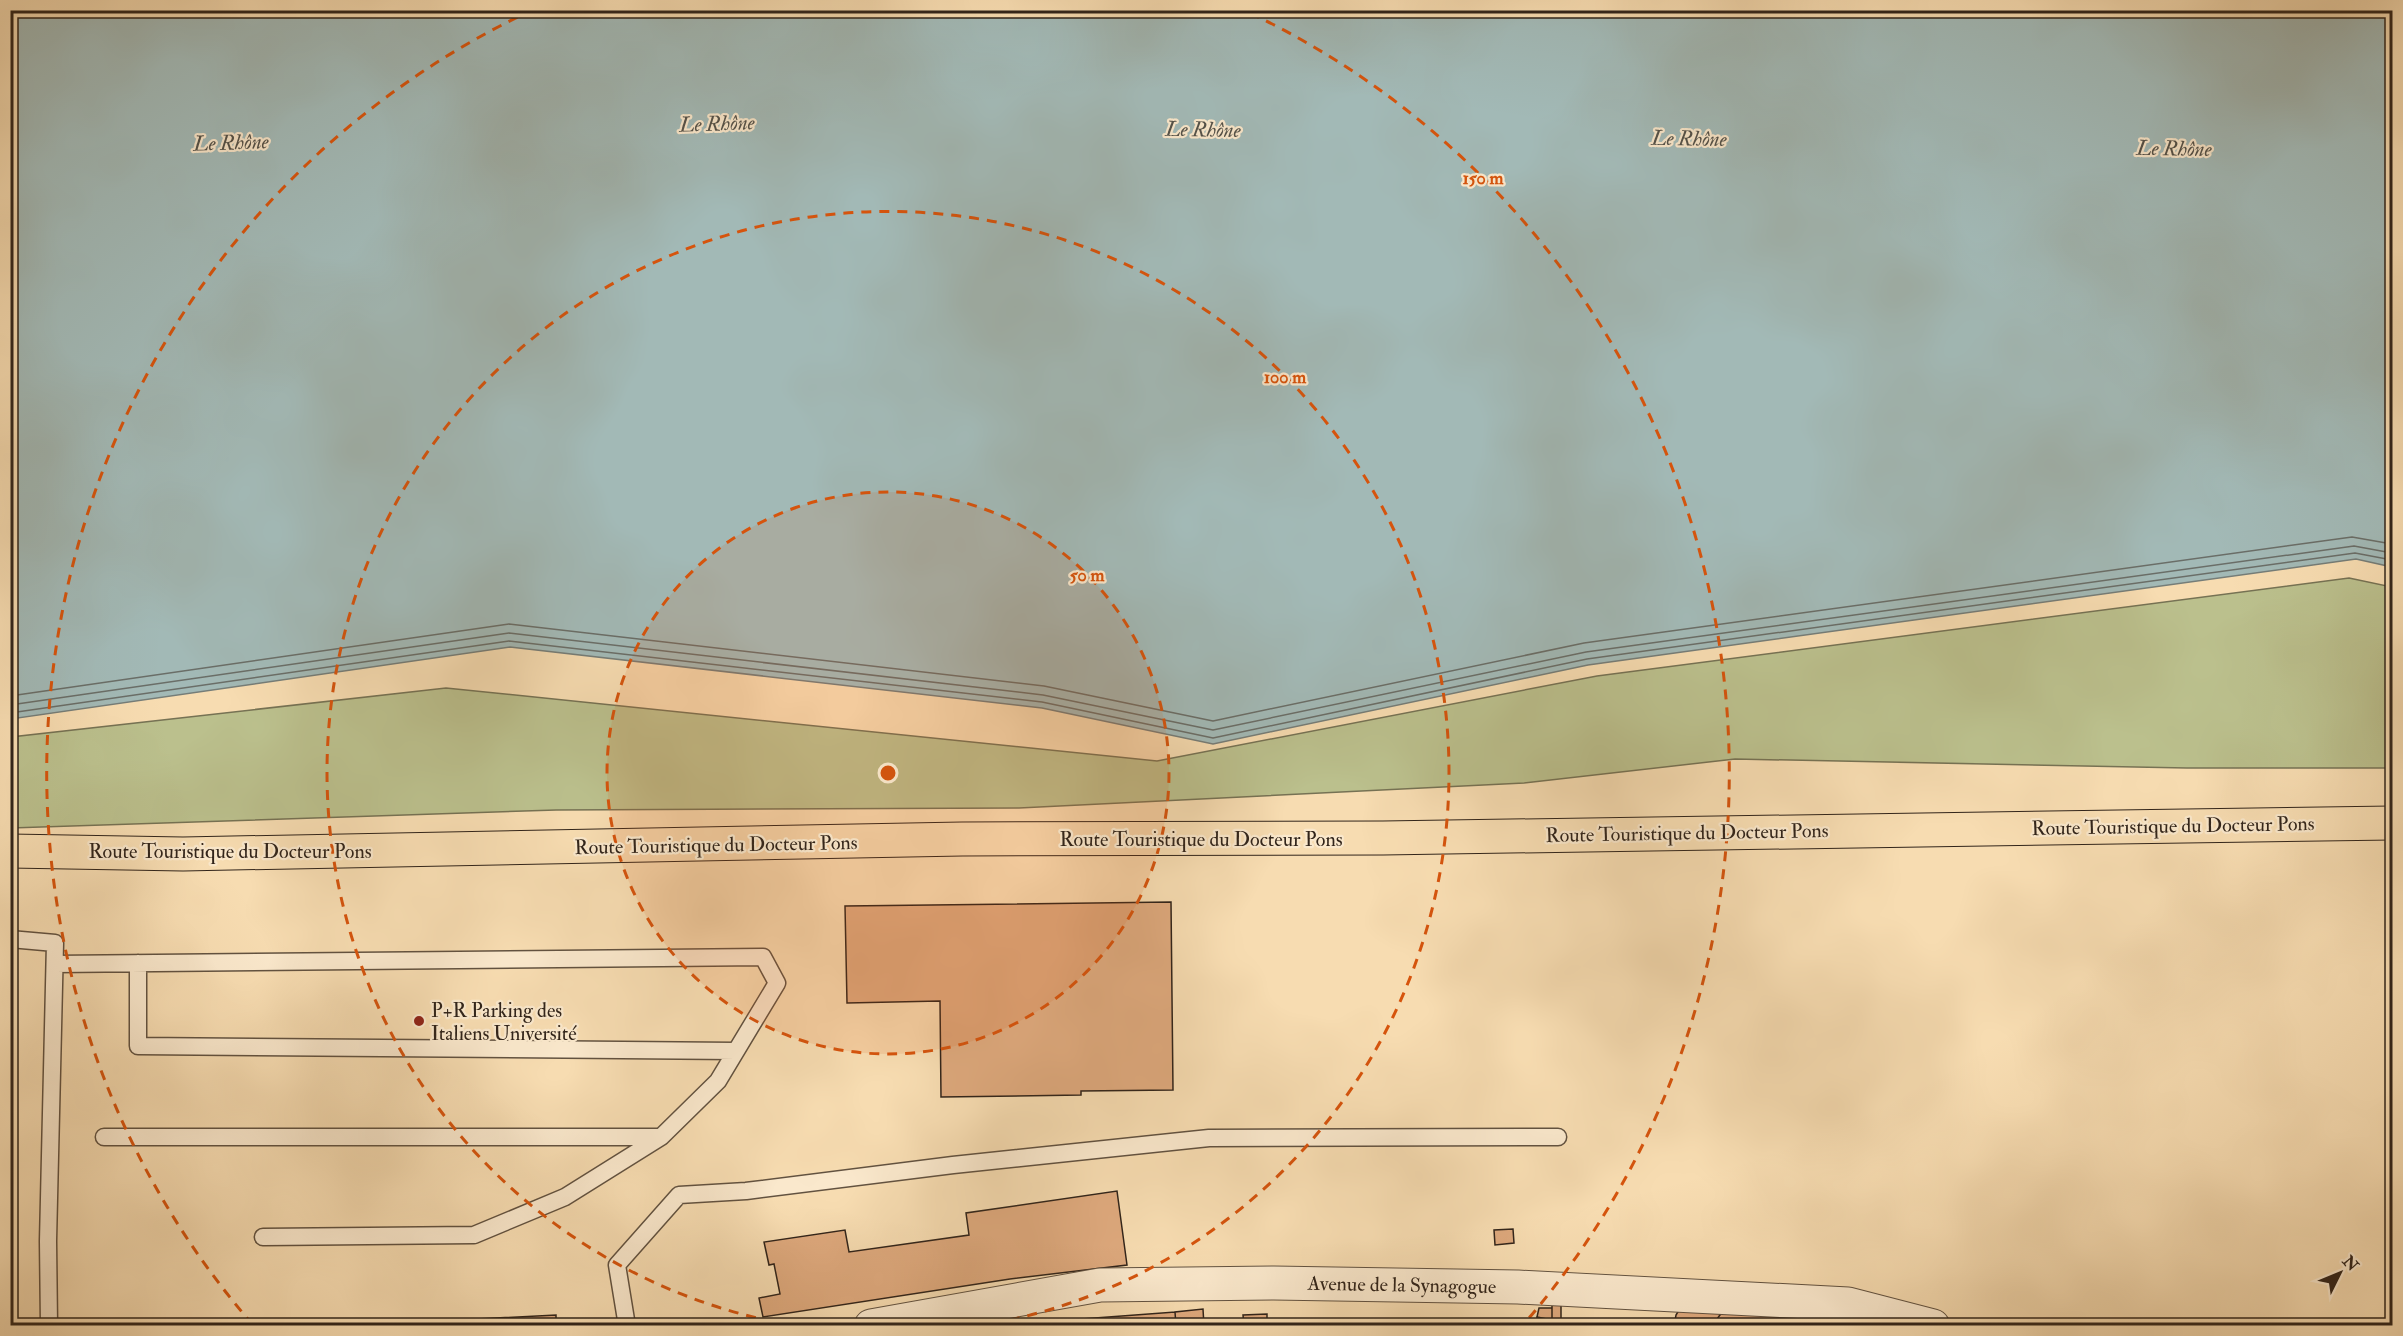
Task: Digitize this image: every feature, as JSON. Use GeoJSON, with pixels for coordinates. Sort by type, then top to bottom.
{"type":"FeatureCollection","features":[{"type":"Feature","properties":{"kind":"highway","name":"Route Touristique du Docteur Pons"},"geometry":{"type":"LineString","coordinates":[[10,851],[183,854],[962,839],[1383,838],[2392,823]]}},
{"type":"Feature","properties":{"kind":"street","name":"Avenue de la Synagogue"},"geometry":{"type":"LineString","coordinates":[[871,1326],[1100,1285],[1274,1283],[1518,1287],[1848,1304],[1933,1326]]}},
{"type":"Feature","properties":{"kind":"lane"},"geometry":{"type":"LineString","coordinates":[[10,939],[56,943],[48,1241],[49,1326]]}},
{"type":"Feature","properties":{"kind":"lane"},"geometry":{"type":"LineString","coordinates":[[55,964],[763,957],[777,983],[718,1081],[661,1137],[565,1197],[474,1235],[263,1237]]}},
{"type":"Feature","properties":{"kind":"lane"},"geometry":{"type":"LineString","coordinates":[[138,963],[138,1046],[736,1051]]}},
{"type":"Feature","properties":{"kind":"lane"},"geometry":{"type":"LineString","coordinates":[[104,1137],[661,1137]]}},
{"type":"Feature","properties":{"kind":"lane"},"geometry":{"type":"LineString","coordinates":[[627,1326],[617,1265],[679,1195],[746,1191],[953,1165],[1209,1138],[1558,1137]]}},
{"type":"Feature","properties":{"kind":"green space"},"geometry":{"type":"Polygon","coordinates":[[[2349,578],[2392,587],[2392,768],[2187,768],[1735,759],[1524,783],[1019,808],[556,810],[11,828],[11,737],[446,688],[1157,761],[1597,676],[2349,578]]]}},
{"type":"Feature","properties":{"kind":"water","name":"Le Rhône"},"geometry":{"type":"Polygon","coordinates":[[[10,11],[2392,11],[2392,567],[2356,559],[1588,665],[1213,744],[1042,708],[510,647],[11,719],[10,11]]]}},
{"type":"Feature","properties":{"kind":"building"},"geometry":{"type":"Polygon","coordinates":[[[1171,902],[1173,1090],[1081,1091],[1081,1095],[941,1097],[940,1001],[847,1003],[845,906],[1171,902]]]}},
{"type":"Feature","properties":{"kind":"building"},"geometry":{"type":"Polygon","coordinates":[[[1117,1191],[1127,1265],[1010,1279],[763,1317],[759,1298],[780,1294],[774,1264],[769,1265],[764,1242],[845,1230],[849,1252],[969,1235],[966,1213],[1117,1191]]]}},
{"type":"Feature","properties":{"kind":"building"},"geometry":{"type":"Polygon","coordinates":[[[1513,1229],[1514,1243],[1495,1245],[1494,1230],[1513,1229]]]}},
{"type":"Feature","properties":{"kind":"building"},"geometry":{"type":"Polygon","coordinates":[[[1561,1303],[1561,1325],[1552,1325],[1552,1304],[1561,1303]]]}},
{"type":"Feature","properties":{"kind":"building"},"geometry":{"type":"Polygon","coordinates":[[[1682,1305],[1725,1308],[1712,1326],[1674,1326],[1676,1315],[1682,1305]]]}},
{"type":"Feature","properties":{"kind":"building"},"geometry":{"type":"Polygon","coordinates":[[[1539,1308],[1552,1308],[1552,1320],[1537,1317],[1539,1308]]]}},
{"type":"Feature","properties":{"kind":"building"},"geometry":{"type":"Polygon","coordinates":[[[1725,1308],[1801,1315],[1793,1326],[1712,1326],[1725,1308]]]}},
{"type":"Feature","properties":{"kind":"building"},"geometry":{"type":"Polygon","coordinates":[[[1203,1309],[1204,1326],[1176,1326],[1175,1312],[1203,1309]]]}},
{"type":"Feature","properties":{"kind":"building"},"geometry":{"type":"Polygon","coordinates":[[[1175,1312],[1176,1326],[1083,1326],[1082,1319],[1175,1312]]]}},
{"type":"Feature","properties":{"kind":"building"},"geometry":{"type":"Polygon","coordinates":[[[1267,1314],[1267,1326],[1244,1326],[1243,1315],[1267,1314]]]}},
{"type":"Feature","properties":{"kind":"building"},"geometry":{"type":"Polygon","coordinates":[[[556,1315],[556,1326],[343,1326],[556,1315]]]}},
{"type":"Feature","properties":{"kind":"building"},"geometry":{"type":"Polygon","coordinates":[[[1801,1315],[1825,1316],[1861,1326],[1793,1326],[1801,1315]]]}},
{"type":"Feature","properties":{"kind":"building"},"geometry":{"type":"Polygon","coordinates":[[[1537,1317],[1552,1320],[1552,1326],[1535,1326],[1537,1317]]]}},
{"type":"Feature","properties":{"kind":"building"},"geometry":{"type":"Polygon","coordinates":[[[1076,1322],[1077,1326],[1056,1326],[1056,1325],[1076,1322]]]}},
{"type":"Feature","properties":{"kind":"place","name":"P+R Parking des Italiens Université"},"geometry":{"type":"Point","coordinates":[419,1021]}}]}
